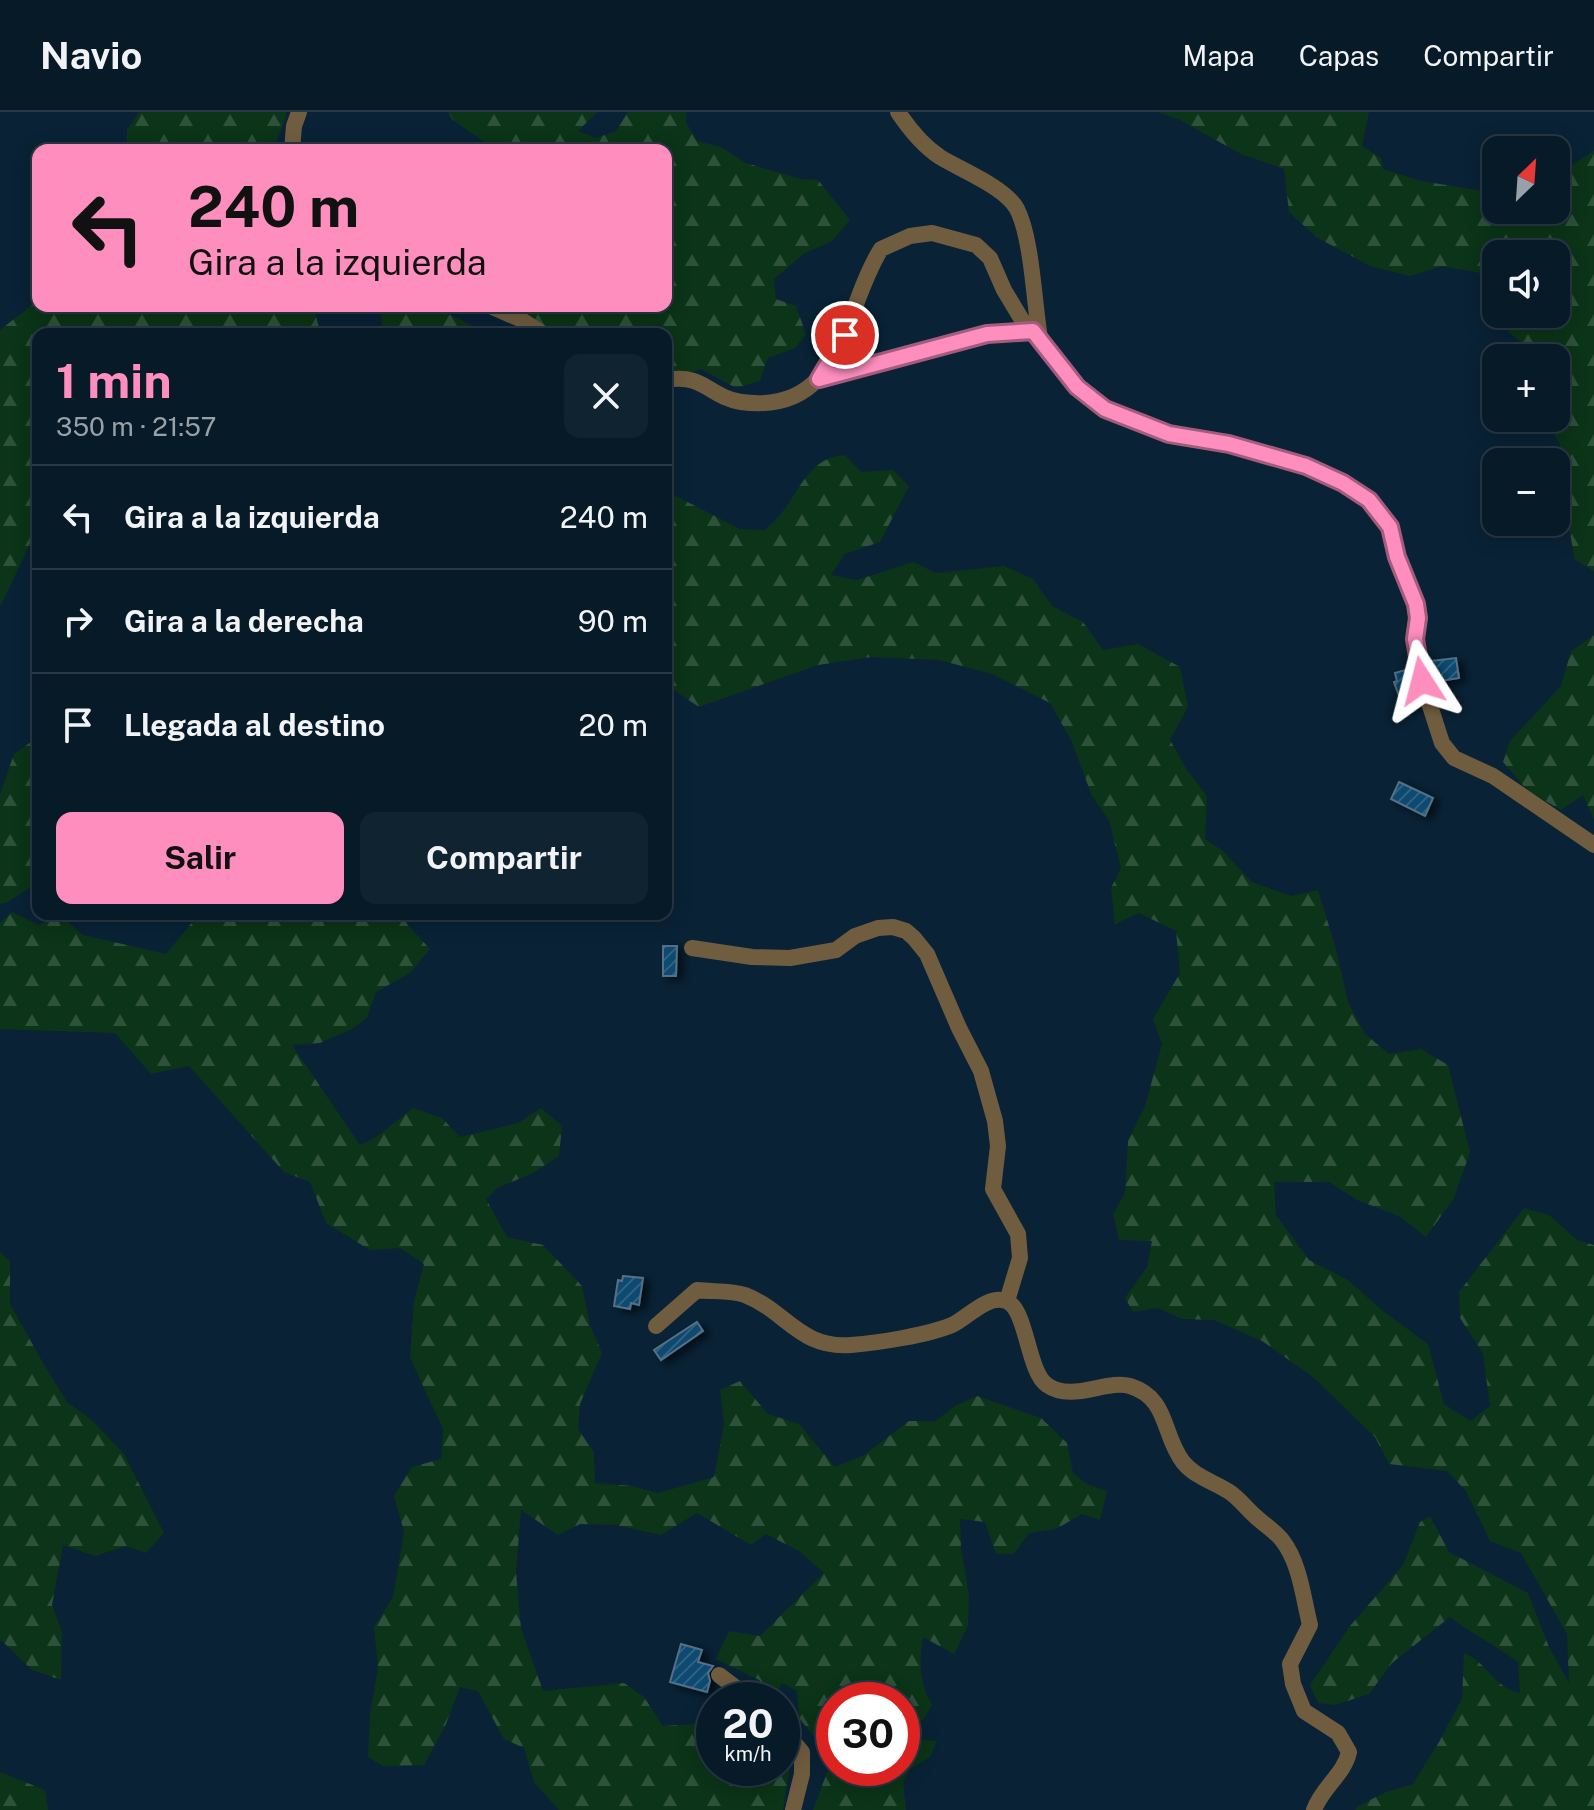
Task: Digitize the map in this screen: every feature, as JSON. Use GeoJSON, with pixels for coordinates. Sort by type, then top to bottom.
{"type":"FeatureCollection","features":[{"type":"Feature","properties":{"kind":"street"},"geometry":{"type":"LineString","coordinates":[[292,144],[299,112]]}},
{"type":"Feature","properties":{"kind":"street"},"geometry":{"type":"LineString","coordinates":[[898,112],[912,134],[938,155],[998,191],[1016,208],[1026,242],[1037,334]]}},
{"type":"Feature","properties":{"kind":"street"},"geometry":{"type":"LineString","coordinates":[[672,379],[695,379],[737,401],[762,403],[793,396],[819,379],[845,335],[881,249],[910,236],[932,233],[976,245],[990,258],[1022,320],[1037,334],[1077,387],[1105,409],[1169,434],[1229,444],[1306,466],[1343,483],[1369,500],[1390,527],[1397,557],[1416,604],[1415,639],[1422,681],[1442,743],[1454,758],[1493,776],[1594,845]]}},
{"type":"Feature","properties":{"kind":"street"},"geometry":{"type":"LineString","coordinates":[[504,312],[534,328]]}},
{"type":"Feature","properties":{"kind":"street"},"geometry":{"type":"LineString","coordinates":[[819,379],[987,334],[1037,334]]}},
{"type":"Feature","properties":{"kind":"street"},"geometry":{"type":"LineString","coordinates":[[692,948],[752,957],[790,958],[836,950],[855,936],[878,928],[893,927],[906,931],[914,938],[927,954],[981,1071],[995,1121],[998,1146],[993,1189],[1018,1234],[1020,1258],[1007,1301]]}},
{"type":"Feature","properties":{"kind":"street"},"geometry":{"type":"LineString","coordinates":[[656,1326],[697,1290],[743,1294],[824,1345],[852,1345],[916,1336],[952,1325],[982,1306],[998,1300],[1007,1301],[1014,1307],[1036,1374],[1046,1385],[1060,1391],[1126,1385],[1150,1395],[1165,1420],[1182,1461],[1201,1478],[1230,1492],[1280,1537],[1293,1558],[1310,1625],[1290,1664],[1293,1684],[1304,1711],[1338,1733],[1349,1752],[1346,1766],[1324,1789],[1314,1810]]}},
{"type":"Feature","properties":{"kind":"street"},"geometry":{"type":"LineString","coordinates":[[719,1675],[728,1682]]}},
{"type":"Feature","properties":{"kind":"street"},"geometry":{"type":"LineString","coordinates":[[800,1750],[800,1782]]}},
{"type":"Feature","properties":{"kind":"street"},"geometry":{"type":"LineString","coordinates":[[793,1810],[799,1786]]}},
{"type":"Feature","properties":{"kind":"green space"},"geometry":{"type":"Polygon","coordinates":[[[139,112],[286,112],[275,144],[127,144],[127,130],[139,112]]]}},
{"type":"Feature","properties":{"kind":"green space"},"geometry":{"type":"Polygon","coordinates":[[[448,112],[597,112],[578,131],[596,138],[616,131],[628,112],[687,112],[686,122],[697,141],[721,147],[746,163],[801,179],[818,180],[850,220],[832,241],[805,253],[774,279],[776,299],[796,306],[806,334],[795,348],[768,358],[760,381],[736,388],[701,369],[672,379],[672,328],[535,328],[503,312],[672,312],[672,144],[490,144],[453,120],[448,112]]]}},
{"type":"Feature","properties":{"kind":"green space"},"geometry":{"type":"Polygon","coordinates":[[[1157,112],[1369,112],[1362,146],[1381,158],[1383,169],[1421,181],[1482,191],[1482,224],[1570,224],[1570,166],[1594,151],[1594,571],[1575,560],[1570,534],[1570,448],[1560,448],[1553,432],[1570,432],[1570,344],[1523,344],[1504,328],[1570,328],[1570,240],[1482,240],[1482,273],[1442,266],[1410,276],[1370,266],[1316,237],[1289,212],[1284,169],[1241,154],[1178,119],[1157,112]]]}},
{"type":"Feature","properties":{"kind":"green space"},"geometry":{"type":"Polygon","coordinates":[[[32,305],[32,312],[315,312],[319,328],[32,328],[32,542],[0,607],[0,330],[32,305]]]}},
{"type":"Feature","properties":{"kind":"green space"},"geometry":{"type":"Polygon","coordinates":[[[381,312],[445,312],[477,328],[382,328],[381,312]]]}},
{"type":"Feature","properties":{"kind":"green space"},"geometry":{"type":"Polygon","coordinates":[[[845,455],[861,472],[893,470],[909,486],[880,542],[845,554],[831,575],[857,580],[913,562],[936,573],[1004,566],[1033,579],[1052,606],[1083,622],[1103,650],[1138,644],[1180,667],[1188,707],[1170,740],[1207,796],[1205,839],[1223,851],[1252,882],[1291,896],[1318,890],[1348,1002],[1365,1034],[1389,1054],[1421,1049],[1448,1065],[1470,1152],[1454,1198],[1426,1237],[1399,1216],[1357,1200],[1329,1182],[1274,1182],[1276,1215],[1309,1260],[1348,1280],[1384,1312],[1428,1344],[1444,1404],[1470,1421],[1490,1406],[1483,1354],[1460,1318],[1459,1292],[1524,1208],[1549,1215],[1577,1240],[1594,1245],[1594,1810],[1355,1810],[1386,1792],[1413,1784],[1462,1698],[1464,1653],[1510,1690],[1520,1693],[1518,1662],[1450,1617],[1392,1663],[1369,1694],[1335,1705],[1318,1703],[1310,1685],[1350,1626],[1403,1565],[1420,1522],[1430,1516],[1449,1552],[1528,1593],[1549,1647],[1569,1683],[1567,1634],[1521,1553],[1490,1541],[1466,1491],[1447,1471],[1389,1464],[1375,1437],[1313,1377],[1262,1341],[1214,1320],[1182,1319],[1158,1308],[1133,1312],[1125,1298],[1147,1267],[1152,1241],[1119,1240],[1113,1214],[1125,1193],[1128,1141],[1145,1106],[1162,1044],[1153,1019],[1180,973],[1176,931],[1139,913],[1115,924],[1111,888],[1121,868],[1109,820],[1092,796],[1071,740],[1050,703],[992,674],[939,660],[871,657],[818,665],[699,707],[672,689],[672,494],[740,529],[765,530],[781,514],[808,475],[823,461],[845,455]]]}},
{"type":"Feature","properties":{"kind":"green space"},"geometry":{"type":"Polygon","coordinates":[[[1594,635],[1594,820],[1583,795],[1561,810],[1528,791],[1503,762],[1510,741],[1561,686],[1571,651],[1594,635]]]}},
{"type":"Feature","properties":{"kind":"green space"},"geometry":{"type":"Polygon","coordinates":[[[32,741],[32,886],[0,904],[0,794],[14,754],[32,741]]]}},
{"type":"Feature","properties":{"kind":"green space"},"geometry":{"type":"Polygon","coordinates":[[[12,912],[39,925],[48,920],[65,920],[83,935],[166,954],[194,920],[405,920],[430,949],[410,973],[376,992],[367,1018],[350,1030],[320,1043],[292,1045],[360,1145],[375,1138],[413,1108],[442,1118],[460,1137],[518,1123],[541,1108],[562,1126],[559,1156],[533,1173],[497,1188],[486,1199],[507,1237],[543,1245],[582,1286],[590,1325],[602,1353],[580,1404],[578,1429],[594,1452],[595,1483],[632,1486],[658,1493],[714,1477],[724,1424],[720,1390],[740,1381],[768,1414],[799,1424],[835,1467],[864,1455],[909,1421],[935,1421],[955,1406],[977,1396],[1041,1418],[1067,1443],[1073,1473],[1087,1484],[1107,1491],[1100,1520],[1082,1514],[1056,1529],[1029,1533],[1014,1554],[996,1554],[985,1522],[960,1519],[961,1548],[969,1595],[968,1626],[954,1654],[923,1637],[921,1672],[932,1705],[923,1720],[920,1721],[920,1682],[816,1682],[816,1739],[800,1719],[800,1682],[760,1682],[716,1659],[729,1631],[760,1636],[824,1573],[799,1551],[766,1534],[751,1545],[697,1513],[661,1535],[616,1525],[580,1524],[558,1535],[521,1510],[516,1572],[521,1628],[543,1691],[624,1683],[644,1697],[663,1726],[696,1724],[696,1786],[787,1786],[783,1810],[559,1810],[534,1782],[524,1748],[504,1739],[478,1691],[460,1687],[446,1724],[424,1765],[383,1766],[368,1757],[370,1713],[378,1668],[374,1627],[393,1597],[404,1532],[394,1496],[412,1467],[441,1459],[443,1429],[410,1358],[414,1301],[424,1264],[400,1248],[370,1250],[326,1223],[310,1182],[284,1172],[189,1066],[151,1074],[115,1033],[0,1029],[0,923],[12,912]]]}},
{"type":"Feature","properties":{"kind":"green space"},"geometry":{"type":"Polygon","coordinates":[[[0,1251],[10,1262],[10,1304],[43,1363],[67,1402],[93,1421],[124,1454],[164,1533],[146,1553],[126,1546],[95,1556],[63,1545],[52,1605],[62,1632],[61,1680],[32,1670],[0,1642],[0,1251]]]}},
{"type":"Feature","properties":{"kind":"green space"},"geometry":{"type":"Polygon","coordinates":[[[924,1740],[937,1741],[930,1757],[920,1763],[920,1742],[924,1740]]]}},
{"type":"Feature","properties":{"kind":"green space"},"geometry":{"type":"Polygon","coordinates":[[[0,1772],[45,1790],[48,1810],[0,1810],[0,1772]]]}},
{"type":"Feature","properties":{"kind":"green space"},"geometry":{"type":"Polygon","coordinates":[[[822,1786],[903,1786],[906,1810],[813,1810],[822,1786]]]}},
{"type":"Feature","properties":{"kind":"building"},"geometry":{"type":"Polygon","coordinates":[[[1456,658],[1459,678],[1434,682],[1430,661],[1456,658]]]}},
{"type":"Feature","properties":{"kind":"building"},"geometry":{"type":"Polygon","coordinates":[[[1409,669],[1418,703],[1403,707],[1394,682],[1397,681],[1395,673],[1409,669]]]}},
{"type":"Feature","properties":{"kind":"building"},"geometry":{"type":"Polygon","coordinates":[[[1399,782],[1433,798],[1425,816],[1391,799],[1399,782]]]}},
{"type":"Feature","properties":{"kind":"building"},"geometry":{"type":"Polygon","coordinates":[[[663,946],[677,946],[676,976],[663,976],[663,946]]]}},
{"type":"Feature","properties":{"kind":"building"},"geometry":{"type":"Polygon","coordinates":[[[623,1276],[643,1278],[639,1305],[631,1303],[630,1309],[614,1306],[618,1280],[622,1281],[623,1276]]]}},
{"type":"Feature","properties":{"kind":"building"},"geometry":{"type":"Polygon","coordinates":[[[697,1322],[703,1331],[661,1360],[654,1350],[697,1322]]]}},
{"type":"Feature","properties":{"kind":"building"},"geometry":{"type":"Polygon","coordinates":[[[681,1644],[702,1650],[698,1662],[713,1666],[708,1673],[710,1682],[696,1682],[696,1689],[670,1682],[681,1644]]]}},
{"type":"Feature","properties":{"kind":"route"},"geometry":{"type":"LineString","coordinates":[[845,335],[819,379],[987,334],[1033,331],[1077,387],[1105,409],[1169,434],[1229,444],[1306,466],[1343,483],[1369,500],[1390,527],[1397,557],[1416,604],[1415,639],[1422,681]]}}]}
